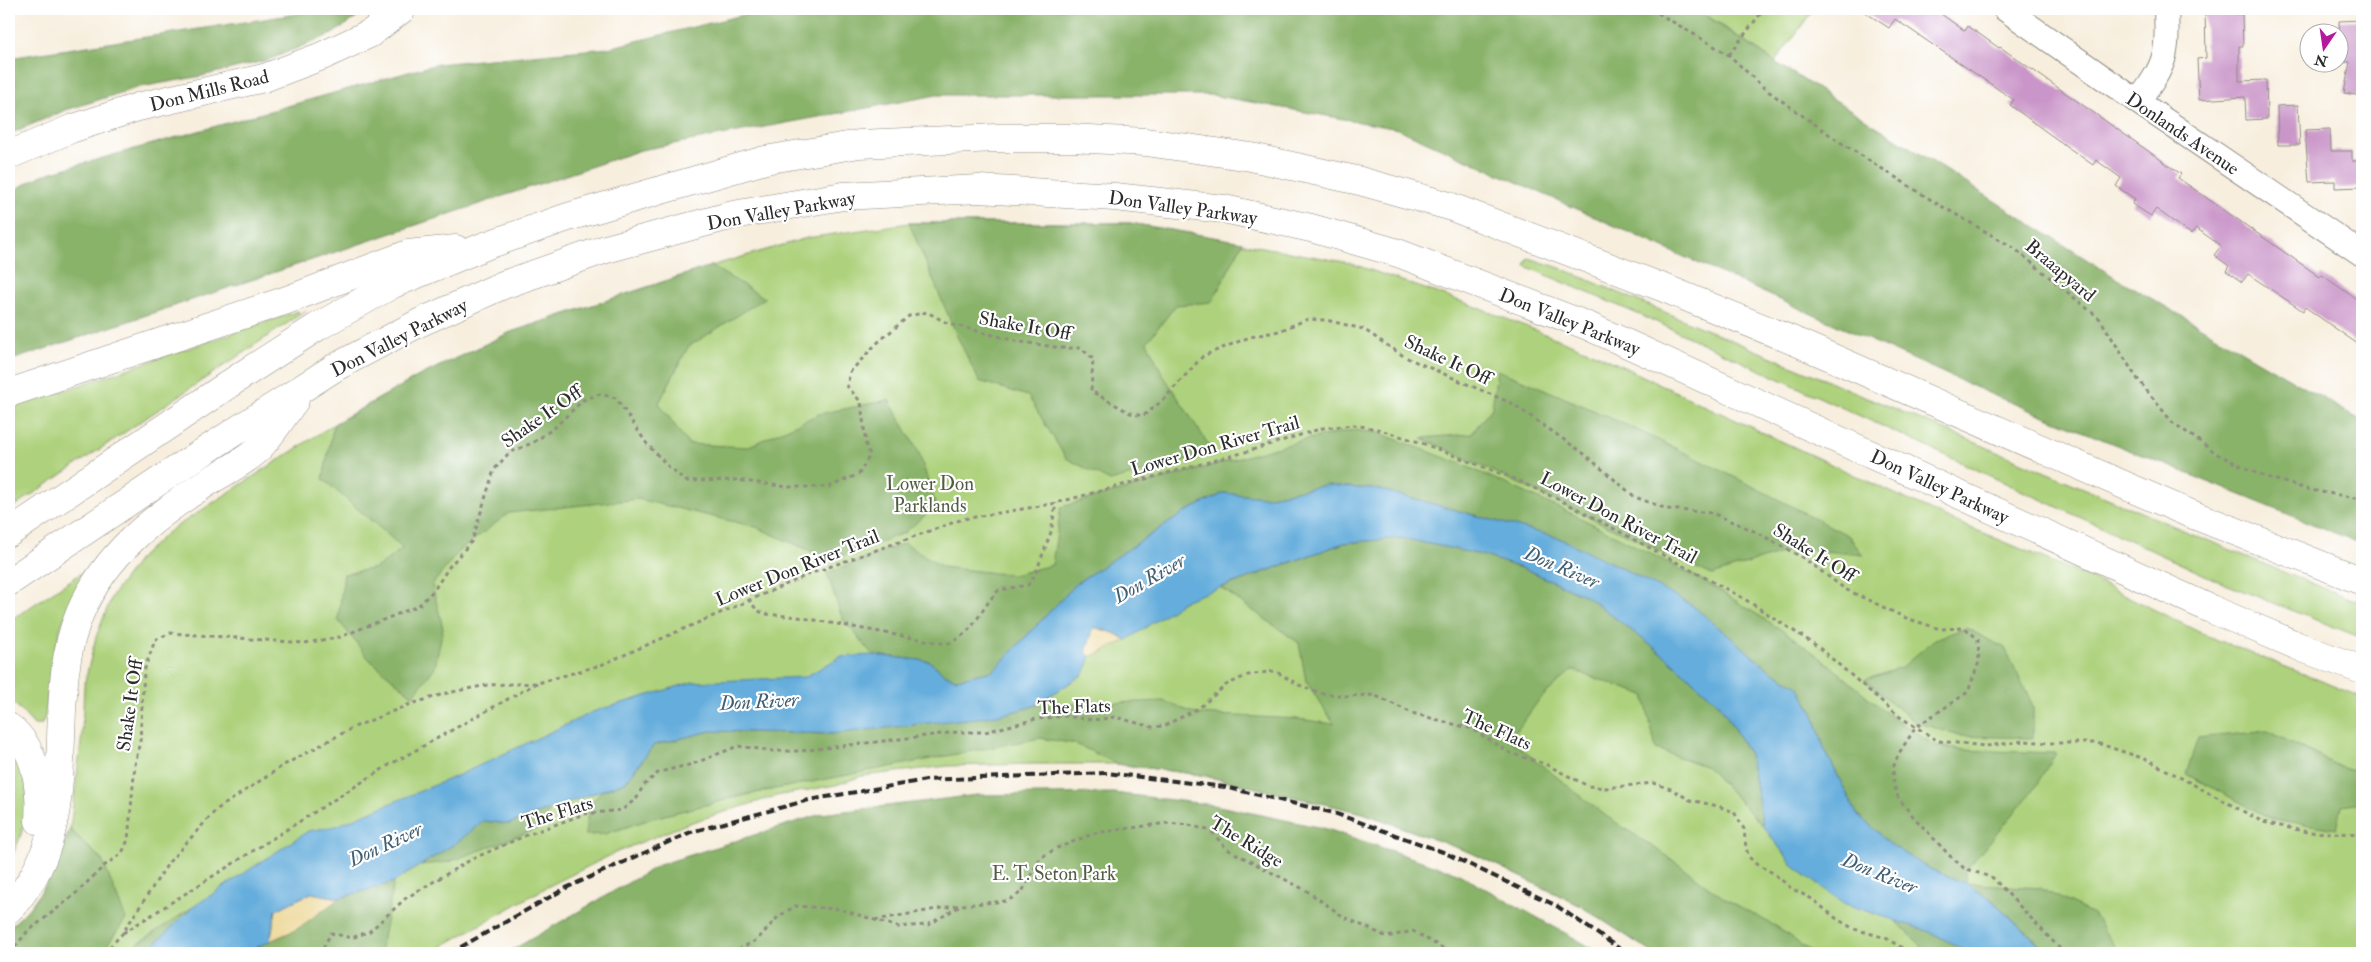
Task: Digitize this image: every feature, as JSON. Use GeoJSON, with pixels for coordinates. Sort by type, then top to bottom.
{"type":"FeatureCollection","features":[{"type":"Feature","properties":{"kind":"main road","name":"Don Mills Road"},"geometry":{"type":"LineString","coordinates":[[9,155],[71,129],[138,107],[264,78],[322,56],[371,33],[402,9]]}},
{"type":"Feature","properties":{"kind":"main road"},"geometry":{"type":"LineString","coordinates":[[9,533],[244,374],[317,327],[393,284],[485,246],[568,216],[765,160],[859,144],[997,138],[1071,138],[1146,142],[1251,157],[1378,186],[1449,206],[1528,234],[1794,341],[2186,512],[2362,581]]}},
{"type":"Feature","properties":{"kind":"main road","name":"Don Valley Parkway"},"geometry":{"type":"LineString","coordinates":[[9,582],[334,368],[419,323],[503,285],[606,249],[733,215],[843,196],[979,189],[1115,197],[1224,209],[1311,228],[1398,253],[1588,326],[2211,609],[2305,649],[2362,670]]}},
{"type":"Feature","properties":{"kind":"main road"},"geometry":{"type":"LineString","coordinates":[[9,393],[278,303],[408,254],[485,246]]}},
{"type":"Feature","properties":{"kind":"main road"},"geometry":{"type":"LineString","coordinates":[[9,909],[17,902],[38,869],[52,832],[67,657],[80,613],[99,578],[127,542],[165,509],[258,450],[305,387]]}},
{"type":"Feature","properties":{"kind":"main road"},"geometry":{"type":"LineString","coordinates":[[9,727],[15,731],[32,758],[40,792],[39,822],[31,850],[9,884]]}},
{"type":"Feature","properties":{"kind":"street","name":"Donlands Avenue"},"geometry":{"type":"LineString","coordinates":[[2005,9],[2362,254]]}},
{"type":"Feature","properties":{"kind":"street"},"geometry":{"type":"LineString","coordinates":[[2138,102],[2156,76],[2164,60],[2167,43],[2166,9]]}},
{"type":"Feature","properties":{"kind":"path","name":"Braaapyard"},"geometry":{"type":"LineString","coordinates":[[1651,9],[1729,55],[1765,89],[1840,142],[1936,203],[2014,248],[2100,319],[2136,377],[2172,422],[2211,450],[2260,475],[2310,490],[2362,500]]}},
{"type":"Feature","properties":{"kind":"path"},"geometry":{"type":"LineString","coordinates":[[1729,55],[1764,9]]}},
{"type":"Feature","properties":{"kind":"path","name":"Shake It Off"},"geometry":{"type":"LineString","coordinates":[[10,953],[27,932],[72,897],[104,866],[122,853],[128,840],[135,765],[140,741],[144,671],[155,640],[170,633],[305,643],[340,637],[418,606],[434,590],[449,567],[472,541],[494,470],[509,453],[534,442],[554,428],[583,400],[600,394],[616,398],[647,444],[669,467],[686,481],[737,480],[788,487],[829,487],[859,474],[870,455],[864,436],[861,402],[847,386],[850,372],[876,344],[909,316],[927,312],[947,323],[1016,341],[1061,348],[1081,348],[1093,359],[1091,392],[1130,413],[1143,416],[1162,400],[1204,356],[1250,337],[1279,331],[1308,320],[1326,320],[1363,329],[1405,357],[1513,404],[1583,453],[1635,496],[1667,509],[1712,513],[1756,532],[1805,559],[1845,589],[1906,618],[1940,629],[1965,628],[1978,639],[1979,662],[1968,692],[1916,727],[1899,753],[1893,768],[1894,785],[1898,797],[1911,814],[1950,856],[1964,868],[1993,878],[2064,953]]}},
{"type":"Feature","properties":{"kind":"path","name":"Lower Don River Trail"},"geometry":{"type":"LineString","coordinates":[[104,953],[122,934],[170,862],[206,819],[230,800],[284,765],[352,728],[408,705],[446,693],[487,685],[538,683],[601,665],[812,573],[963,519],[1056,503],[1323,428],[1354,425],[1377,429],[1419,442],[1512,478],[1568,504],[1743,598],[1817,646],[1900,717],[1938,741],[1986,746],[2025,741],[2097,743],[2148,760],[2263,822],[2307,832],[2362,834]]}},
{"type":"Feature","properties":{"kind":"path"},"geometry":{"type":"LineString","coordinates":[[748,600],[757,610],[765,614],[798,617],[946,644],[956,641],[974,627],[981,612],[999,590],[1028,585],[1035,575],[1052,532],[1056,503]]}},
{"type":"Feature","properties":{"kind":"path","name":"The Flats"},"geometry":{"type":"LineString","coordinates":[[317,953],[323,948],[331,933],[352,938],[370,931],[406,898],[472,858],[584,814],[622,810],[637,798],[643,786],[659,772],[693,764],[738,746],[773,751],[800,751],[958,732],[985,732],[1036,719],[1067,716],[1093,720],[1115,717],[1152,727],[1164,726],[1199,708],[1226,685],[1248,675],[1275,671],[1298,685],[1321,693],[1346,696],[1374,695],[1412,713],[1472,729],[1510,753],[1545,764],[1588,786],[1605,788],[1653,783],[1671,789],[1690,800],[1718,806],[1734,812],[1744,829],[1749,857],[1756,864],[1773,873],[1791,888],[1812,899],[1845,924],[1886,938],[1910,953]]}},
{"type":"Feature","properties":{"kind":"path"},"geometry":{"type":"LineString","coordinates":[[122,934],[389,765],[538,683]]}},
{"type":"Feature","properties":{"kind":"path","name":"The Ridge"},"geometry":{"type":"LineString","coordinates":[[731,953],[757,940],[778,917],[795,906],[839,909],[898,927],[928,925],[962,905],[1006,901],[1022,892],[1040,858],[1057,848],[1095,833],[1167,823],[1189,825],[1211,831],[1227,849],[1307,890],[1344,917],[1387,937],[1413,931],[1451,953]]}},
{"type":"Feature","properties":{"kind":"path"},"geometry":{"type":"LineString","coordinates":[[874,920],[962,905]]}},
{"type":"Feature","properties":{"kind":"green space"},"geometry":{"type":"Polygon","coordinates":[[[305,9],[370,9],[332,34],[268,60],[202,76],[140,87],[66,110],[9,134],[9,58],[297,14],[305,9]]]}},
{"type":"Feature","properties":{"kind":"green space"},"geometry":{"type":"Polygon","coordinates":[[[767,9],[1696,9],[1775,62],[2113,276],[2362,421],[2362,544],[1995,396],[1398,129],[1212,95],[937,95],[641,150],[9,361],[9,193],[42,175],[437,64],[608,48],[767,9]]]}},
{"type":"Feature","properties":{"kind":"green space"},"geometry":{"type":"Polygon","coordinates":[[[1713,9],[1814,9],[1775,62],[1708,16],[1713,9]]]}},
{"type":"Feature","properties":{"kind":"green space","name":"Lower Don Parklands"},"geometry":{"type":"Polygon","coordinates":[[[909,223],[1130,223],[1350,263],[1474,306],[1601,356],[1947,518],[2091,578],[2205,635],[2362,697],[2362,953],[1653,953],[1579,905],[1474,854],[1363,813],[1201,775],[1117,764],[1035,764],[948,766],[862,776],[836,785],[776,796],[689,823],[617,852],[547,887],[430,953],[380,953],[380,951],[376,953],[9,953],[9,927],[25,914],[51,877],[70,829],[82,735],[84,685],[96,637],[112,596],[139,559],[168,532],[334,424],[419,376],[511,332],[711,266],[807,238],[909,223]],[[776,765],[585,834],[613,831],[659,816],[844,775],[776,765]]]}},
{"type":"Feature","properties":{"kind":"green space"},"geometry":{"type":"Polygon","coordinates":[[[909,223],[1130,223],[1243,242],[1212,302],[1176,305],[1147,342],[1163,375],[1214,453],[1110,481],[1066,458],[1028,396],[979,381],[957,336],[909,223]]]}},
{"type":"Feature","properties":{"kind":"green space"},"geometry":{"type":"Polygon","coordinates":[[[1529,258],[1560,268],[2288,574],[2362,603],[2362,638],[2218,581],[1654,321],[1525,266],[1529,258]]]}},
{"type":"Feature","properties":{"kind":"green space"},"geometry":{"type":"Polygon","coordinates":[[[711,266],[765,298],[688,347],[659,403],[688,444],[747,447],[819,414],[889,400],[919,453],[936,506],[904,533],[831,560],[756,527],[638,499],[509,513],[459,551],[432,585],[443,628],[435,667],[413,696],[369,659],[338,620],[344,574],[376,568],[403,548],[323,479],[334,424],[419,376],[511,332],[711,266]]]}},
{"type":"Feature","properties":{"kind":"green space"},"geometry":{"type":"Polygon","coordinates":[[[307,310],[9,510],[9,409],[298,311],[300,314],[307,310]]]}},
{"type":"Feature","properties":{"kind":"green space"},"geometry":{"type":"Polygon","coordinates":[[[1497,370],[1543,388],[1632,428],[1762,491],[1849,536],[1863,555],[1797,548],[1712,575],[1422,438],[1471,434],[1492,408],[1497,370]]]}},
{"type":"Feature","properties":{"kind":"green space"},"geometry":{"type":"Polygon","coordinates":[[[1353,430],[1379,433],[1459,463],[1577,516],[1706,582],[1791,636],[1830,665],[1888,714],[1934,745],[1960,750],[2056,753],[2031,793],[1965,871],[1965,883],[1930,869],[1893,846],[1857,814],[1824,748],[1814,715],[1798,686],[1771,671],[1693,607],[1622,568],[1559,538],[1381,490],[1326,485],[1265,497],[1224,493],[1187,511],[1078,582],[993,671],[956,679],[946,675],[929,661],[873,655],[842,618],[827,573],[905,543],[942,567],[1013,575],[1052,565],[1061,507],[1308,439],[1353,430]]]}},
{"type":"Feature","properties":{"kind":"green space"},"geometry":{"type":"Polygon","coordinates":[[[1401,538],[1482,555],[1527,570],[1586,596],[1665,656],[1721,706],[1750,756],[1763,826],[1707,767],[1656,749],[1644,695],[1572,670],[1539,700],[1510,740],[1606,816],[1667,856],[1724,898],[1777,927],[1812,953],[1653,953],[1579,905],[1474,854],[1363,813],[1201,775],[1117,764],[1076,744],[1040,738],[749,794],[657,817],[605,834],[585,835],[589,805],[602,791],[626,782],[654,745],[711,731],[832,734],[1008,713],[1034,706],[1164,701],[1196,714],[1297,719],[1334,724],[1306,681],[1299,643],[1221,588],[1344,543],[1401,538]]]}},
{"type":"Feature","properties":{"kind":"green space"},"geometry":{"type":"Polygon","coordinates":[[[89,568],[62,623],[53,659],[45,717],[41,725],[34,725],[16,705],[9,702],[9,621],[89,568]]]}},
{"type":"Feature","properties":{"kind":"green space"},"geometry":{"type":"Polygon","coordinates":[[[1966,628],[2005,648],[2033,706],[2033,738],[1962,736],[1915,722],[1864,680],[1901,668],[1935,639],[1966,628]]]}},
{"type":"Feature","properties":{"kind":"green space"},"geometry":{"type":"Polygon","coordinates":[[[2268,731],[2340,767],[2362,774],[2362,803],[2342,806],[2337,829],[2272,819],[2186,774],[2198,738],[2268,731]]]}},
{"type":"Feature","properties":{"kind":"green space"},"geometry":{"type":"Polygon","coordinates":[[[9,748],[18,761],[23,775],[27,804],[21,834],[9,861],[9,748]]]}},
{"type":"Feature","properties":{"kind":"green space","name":"E. T. Seton Park"},"geometry":{"type":"Polygon","coordinates":[[[1113,793],[1214,805],[1327,829],[1457,873],[1601,953],[507,953],[659,865],[821,814],[977,795],[1113,793]]]}},
{"type":"Feature","properties":{"kind":"green space"},"geometry":{"type":"Polygon","coordinates":[[[550,810],[539,828],[449,862],[421,865],[459,841],[483,821],[509,824],[550,810]]]}},
{"type":"Feature","properties":{"kind":"green space"},"geometry":{"type":"Polygon","coordinates":[[[70,829],[102,860],[126,919],[101,953],[9,953],[9,927],[21,917],[39,895],[53,870],[70,829]]]}},
{"type":"Feature","properties":{"kind":"green space"},"geometry":{"type":"Polygon","coordinates":[[[394,882],[380,953],[244,953],[297,929],[340,898],[394,882]]]}},
{"type":"Feature","properties":{"kind":"green space"},"geometry":{"type":"Polygon","coordinates":[[[1965,883],[2039,888],[2093,914],[2119,953],[2046,953],[2041,945],[1993,901],[1965,883]]]}},
{"type":"Feature","properties":{"kind":"green space"},"geometry":{"type":"Polygon","coordinates":[[[193,907],[145,953],[123,953],[193,907]]]}},
{"type":"Feature","properties":{"kind":"green space"},"geometry":{"type":"Polygon","coordinates":[[[1893,918],[1930,932],[1970,953],[1929,953],[1893,918]]]}},
{"type":"Feature","properties":{"kind":"sand"},"geometry":{"type":"Polygon","coordinates":[[[1093,627],[1114,633],[1127,640],[1091,657],[1086,652],[1093,627]]]}},
{"type":"Feature","properties":{"kind":"sand"},"geometry":{"type":"Polygon","coordinates":[[[311,893],[340,898],[297,929],[270,941],[276,910],[311,893]]]}},
{"type":"Feature","properties":{"kind":"water","name":"Don River"},"geometry":{"type":"Polygon","coordinates":[[[1326,485],[1381,490],[1559,538],[1622,568],[1693,606],[1771,671],[1798,686],[1814,715],[1824,748],[1857,814],[1893,846],[1930,869],[1965,883],[1993,901],[2046,953],[1970,953],[1930,932],[1845,904],[1794,867],[1763,826],[1750,756],[1721,706],[1665,656],[1586,596],[1527,570],[1482,555],[1401,538],[1344,543],[1186,600],[1127,640],[1114,633],[1094,627],[1086,652],[1091,657],[1084,674],[1034,706],[985,717],[832,734],[711,731],[654,745],[625,782],[509,824],[483,821],[459,841],[394,882],[340,898],[311,893],[276,910],[270,941],[244,953],[145,953],[193,907],[308,831],[336,826],[459,775],[595,711],[693,682],[805,677],[840,657],[873,655],[929,661],[946,675],[956,679],[993,671],[1078,582],[1187,511],[1224,493],[1265,497],[1326,485]]]}},
{"type":"Feature","properties":{"kind":"building"},"geometry":{"type":"Polygon","coordinates":[[[1860,9],[1934,9],[1965,31],[1968,26],[2000,47],[2181,174],[2178,178],[2320,277],[2322,275],[2362,303],[2362,347],[2305,307],[2303,311],[2248,274],[2242,282],[2226,271],[2229,266],[2214,255],[2221,246],[2196,228],[2191,234],[2156,209],[2151,216],[2132,204],[2135,199],[2116,186],[2121,178],[2096,160],[2093,165],[2048,133],[2010,105],[2014,100],[1895,19],[1889,28],[1860,9]]]}},
{"type":"Feature","properties":{"kind":"building"},"geometry":{"type":"Polygon","coordinates":[[[2205,9],[2235,9],[2235,14],[2242,14],[2243,46],[2239,46],[2239,81],[2266,80],[2267,119],[2246,120],[2245,97],[2199,100],[2197,59],[2206,58],[2205,9]]]}},
{"type":"Feature","properties":{"kind":"building"},"geometry":{"type":"Polygon","coordinates":[[[2362,20],[2362,96],[2344,93],[2350,62],[2348,62],[2348,22],[2339,21],[2362,20]]]}},
{"type":"Feature","properties":{"kind":"building"},"geometry":{"type":"Polygon","coordinates":[[[2298,105],[2300,145],[2278,145],[2277,106],[2298,105]]]}},
{"type":"Feature","properties":{"kind":"building"},"geometry":{"type":"Polygon","coordinates":[[[2330,129],[2331,151],[2352,151],[2352,161],[2362,161],[2362,187],[2335,188],[2335,181],[2309,182],[2305,130],[2330,129]]]}},
{"type":"Feature","properties":{"kind":"railway"},"geometry":{"type":"LineString","coordinates":[[450,953],[568,887],[691,832],[809,800],[926,780],[1107,773],[1225,787],[1334,813],[1443,852],[1557,906],[1626,953]]}}]}
